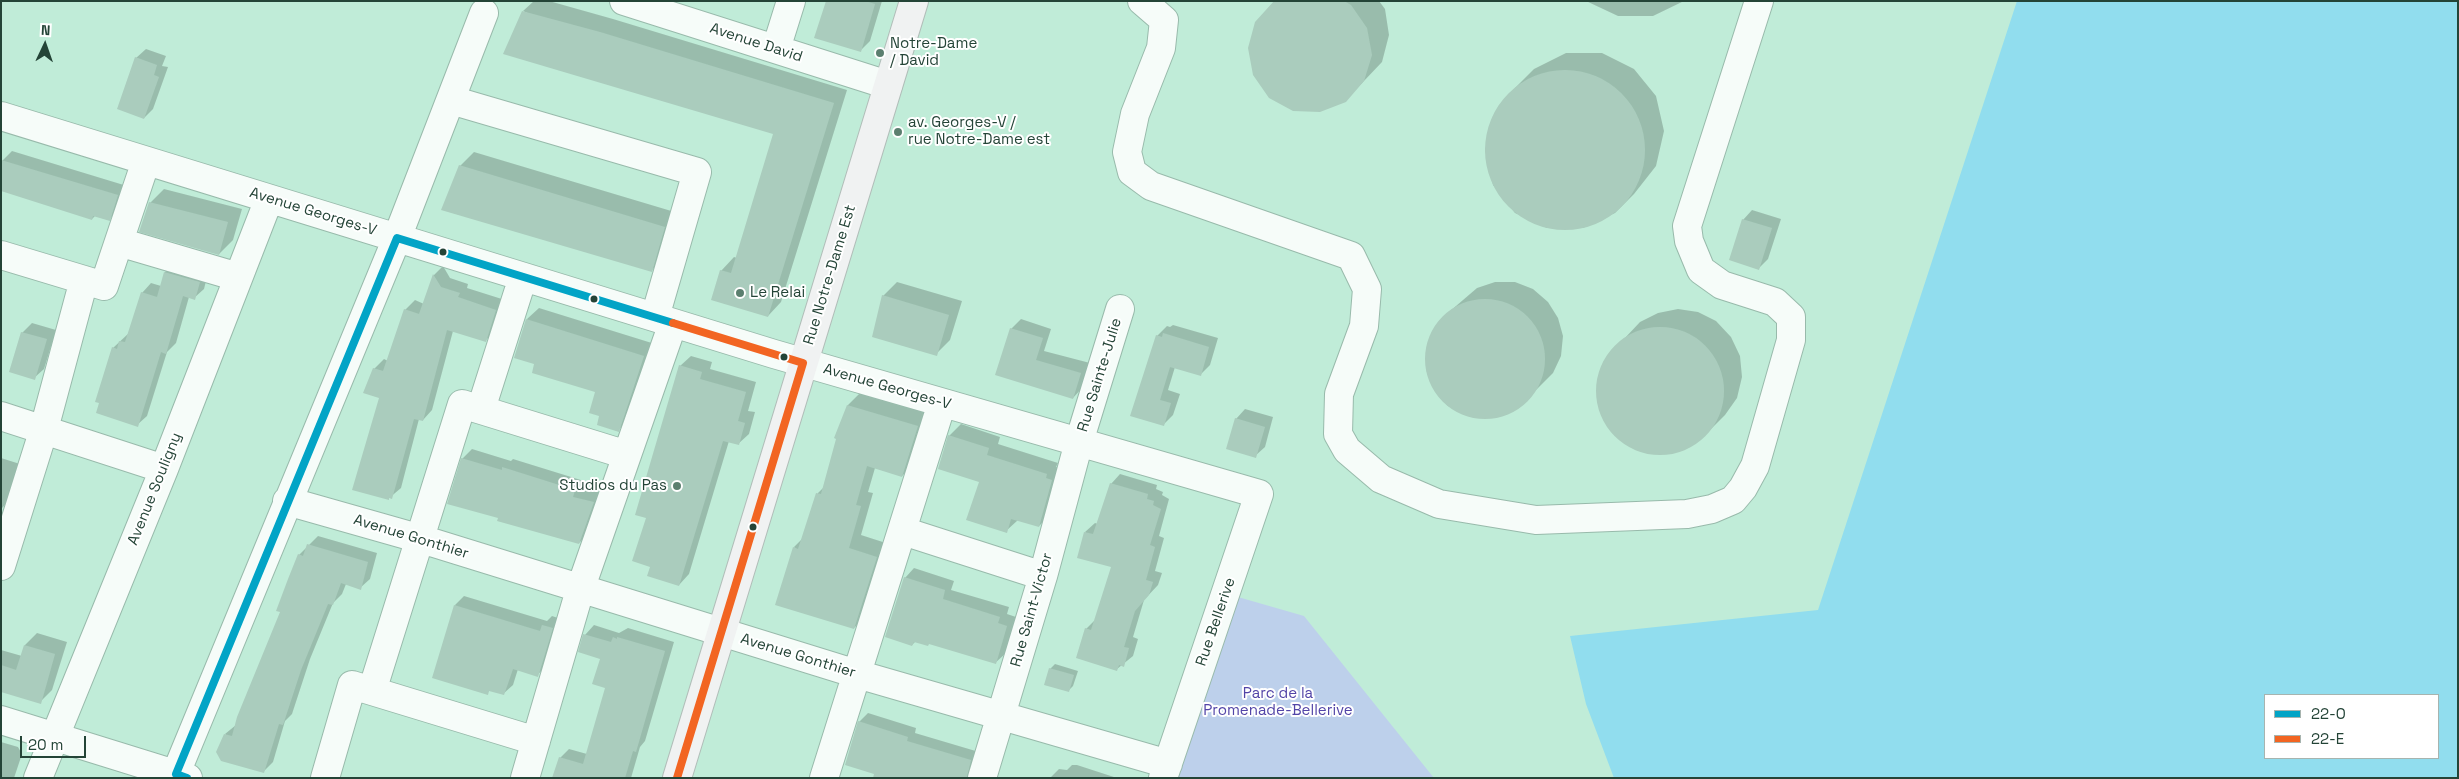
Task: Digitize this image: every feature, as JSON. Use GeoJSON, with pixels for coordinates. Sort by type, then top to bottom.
{"type":"FeatureCollection","features":[{"type":"Feature","properties":{"kind":"main road","name":"Rue Notre-Dame Est"},"geometry":{"type":"LineString","coordinates":[[677,778],[914,1]]}},
{"type":"Feature","properties":{"kind":"street","name":"Avenue David"},"geometry":{"type":"LineString","coordinates":[[624,1],[888,85]]}},
{"type":"Feature","properties":{"kind":"street"},"geometry":{"type":"LineString","coordinates":[[776,49],[791,1]]}},
{"type":"Feature","properties":{"kind":"street"},"geometry":{"type":"LineString","coordinates":[[1142,1],[1164,20],[1161,48],[1135,114],[1127,152],[1132,172],[1151,186],[1351,256],[1367,289],[1364,326],[1339,394],[1338,434],[1347,450],[1381,478],[1439,504],[1536,520],[1687,514],[1712,509],[1733,500],[1743,488],[1755,466],[1792,340],[1791,317],[1775,302],[1722,285],[1701,270],[1689,241],[1687,226],[1759,1]]}},
{"type":"Feature","properties":{"kind":"street"},"geometry":{"type":"LineString","coordinates":[[1,720],[180,776],[287,501],[397,238],[484,13]]}},
{"type":"Feature","properties":{"kind":"street"},"geometry":{"type":"LineString","coordinates":[[451,100],[697,172],[664,320],[627,455],[580,590],[525,778]]}},
{"type":"Feature","properties":{"kind":"street","name":"Avenue Georges-V"},"geometry":{"type":"LineString","coordinates":[[1,116],[803,363],[1259,494]]}},
{"type":"Feature","properties":{"kind":"street"},"geometry":{"type":"LineString","coordinates":[[1,255],[104,286],[146,161]]}},
{"type":"Feature","properties":{"kind":"street","name":"Avenue Souligny"},"geometry":{"type":"LineString","coordinates":[[38,778],[164,469],[269,199]]}},
{"type":"Feature","properties":{"kind":"street"},"geometry":{"type":"LineString","coordinates":[[119,242],[238,277]]}},
{"type":"Feature","properties":{"kind":"street"},"geometry":{"type":"LineString","coordinates":[[481,410],[523,277]]}},
{"type":"Feature","properties":{"kind":"street"},"geometry":{"type":"LineString","coordinates":[[1,566],[44,429],[84,280]]}},
{"type":"Feature","properties":{"kind":"street","name":"Rue Sainte-Julie"},"geometry":{"type":"LineString","coordinates":[[1079,442],[1120,309]]}},
{"type":"Feature","properties":{"kind":"street"},"geometry":{"type":"LineString","coordinates":[[824,778],[942,403]]}},
{"type":"Feature","properties":{"kind":"street"},"geometry":{"type":"LineString","coordinates":[[372,691],[462,404],[627,455]]}},
{"type":"Feature","properties":{"kind":"street"},"geometry":{"type":"LineString","coordinates":[[1,416],[164,469]]}},
{"type":"Feature","properties":{"kind":"street","name":"Rue Saint-Victor"},"geometry":{"type":"LineString","coordinates":[[982,778],[1043,576],[1079,442]]}},
{"type":"Feature","properties":{"kind":"street","name":"Rue Bellerive"},"geometry":{"type":"LineString","coordinates":[[1165,771],[1259,494]]}},
{"type":"Feature","properties":{"kind":"street","name":"Avenue Gonthier"},"geometry":{"type":"LineString","coordinates":[[287,501],[421,539],[580,590],[1001,717],[1165,771]]}},
{"type":"Feature","properties":{"kind":"street"},"geometry":{"type":"LineString","coordinates":[[903,531],[1043,576]]}},
{"type":"Feature","properties":{"kind":"street"},"geometry":{"type":"LineString","coordinates":[[325,778],[352,685],[536,741]]}},
{"type":"Feature","properties":{"kind":"green space","name":"Parc de la Promenade-Bellerive"},"geometry":{"type":"Polygon","coordinates":[[[1238,597],[1304,616],[1434,778],[1170,778],[1238,597]]]}},
{"type":"Feature","properties":{"kind":"shaded area"},"geometry":{"type":"Polygon","coordinates":[[[2017,1],[2458,1],[2458,778],[1614,778],[1586,704],[1570,636],[1818,610],[2017,1]]]}},
{"type":"Feature","properties":{"kind":"building"},"geometry":{"type":"Polygon","coordinates":[[[826,1],[865,1],[875,4],[861,52],[814,38],[826,1]]]}},
{"type":"Feature","properties":{"kind":"building"},"geometry":{"type":"Polygon","coordinates":[[[1274,1],[1344,1],[1351,5],[1367,28],[1372,55],[1364,81],[1346,102],[1320,112],[1293,111],[1269,98],[1253,75],[1248,48],[1255,22],[1274,1]]]}},
{"type":"Feature","properties":{"kind":"building"},"geometry":{"type":"Polygon","coordinates":[[[522,11],[600,32],[834,103],[768,317],[711,300],[720,270],[731,273],[773,134],[503,54],[522,11]]]}},
{"type":"Feature","properties":{"kind":"building"},"geometry":{"type":"Polygon","coordinates":[[[135,57],[157,65],[154,75],[159,77],[144,119],[117,109],[135,57]]]}},
{"type":"Feature","properties":{"kind":"building"},"geometry":{"type":"Polygon","coordinates":[[[1573,70],[1603,79],[1622,93],[1632,105],[1639,119],[1644,134],[1644,166],[1639,181],[1632,195],[1622,207],[1610,217],[1588,227],[1573,230],[1557,230],[1542,227],[1520,217],[1498,195],[1486,166],[1485,142],[1488,127],[1498,105],[1520,83],[1549,71],[1573,70]]]}},
{"type":"Feature","properties":{"kind":"building"},"geometry":{"type":"Polygon","coordinates":[[[1,160],[118,195],[110,221],[93,216],[92,220],[1,191],[1,160]]]}},
{"type":"Feature","properties":{"kind":"building"},"geometry":{"type":"Polygon","coordinates":[[[459,165],[665,227],[652,272],[441,210],[459,165]]]}},
{"type":"Feature","properties":{"kind":"building"},"geometry":{"type":"Polygon","coordinates":[[[149,202],[228,222],[219,255],[139,232],[149,202]]]}},
{"type":"Feature","properties":{"kind":"building"},"geometry":{"type":"Polygon","coordinates":[[[1742,219],[1772,228],[1759,270],[1729,260],[1742,219]]]}},
{"type":"Feature","properties":{"kind":"building"},"geometry":{"type":"Polygon","coordinates":[[[164,272],[200,282],[195,300],[183,296],[166,354],[161,352],[138,427],[96,413],[99,403],[95,402],[112,347],[117,349],[119,341],[125,342],[141,292],[157,297],[164,272]]]}},
{"type":"Feature","properties":{"kind":"building"},"geometry":{"type":"Polygon","coordinates":[[[433,274],[441,287],[460,293],[458,297],[496,310],[486,342],[447,330],[423,421],[414,419],[392,499],[389,498],[389,500],[352,490],[379,398],[363,393],[373,368],[383,371],[404,309],[419,314],[433,274]]]}},
{"type":"Feature","properties":{"kind":"building"},"geometry":{"type":"Polygon","coordinates":[[[882,295],[949,315],[937,356],[872,337],[882,295]]]}},
{"type":"Feature","properties":{"kind":"building"},"geometry":{"type":"Polygon","coordinates":[[[1485,299],[1497,300],[1508,304],[1518,309],[1527,317],[1535,326],[1540,336],[1544,347],[1544,371],[1540,382],[1535,392],[1527,401],[1518,409],[1508,414],[1497,418],[1485,419],[1473,418],[1462,414],[1452,409],[1443,401],[1435,392],[1430,382],[1426,371],[1425,359],[1426,347],[1430,336],[1435,326],[1443,317],[1452,309],[1462,304],[1473,300],[1485,299]]]}},
{"type":"Feature","properties":{"kind":"building"},"geometry":{"type":"Polygon","coordinates":[[[526,319],[644,356],[619,432],[597,425],[599,416],[589,413],[595,392],[532,373],[534,364],[514,358],[526,319]]]}},
{"type":"Feature","properties":{"kind":"building"},"geometry":{"type":"Polygon","coordinates":[[[1660,327],[1684,332],[1705,346],[1719,367],[1724,391],[1719,415],[1705,436],[1684,450],[1660,455],[1636,450],[1615,436],[1601,415],[1596,391],[1601,367],[1615,346],[1636,332],[1660,327]]]}},
{"type":"Feature","properties":{"kind":"building"},"geometry":{"type":"Polygon","coordinates":[[[1010,328],[1043,338],[1036,360],[1081,373],[1073,399],[995,375],[1010,328]]]}},
{"type":"Feature","properties":{"kind":"building"},"geometry":{"type":"Polygon","coordinates":[[[21,332],[47,339],[35,380],[9,372],[21,332]]]}},
{"type":"Feature","properties":{"kind":"building"},"geometry":{"type":"Polygon","coordinates":[[[1163,333],[1209,347],[1201,376],[1170,367],[1160,400],[1171,403],[1164,426],[1130,416],[1156,335],[1162,337],[1163,333]]]}},
{"type":"Feature","properties":{"kind":"building"},"geometry":{"type":"Polygon","coordinates":[[[679,365],[702,372],[700,379],[746,392],[738,421],[745,423],[739,445],[723,441],[679,586],[647,576],[650,567],[632,561],[646,518],[635,515],[679,365]]]}},
{"type":"Feature","properties":{"kind":"building"},"geometry":{"type":"Polygon","coordinates":[[[847,405],[918,426],[902,477],[867,466],[856,505],[861,506],[849,548],[877,557],[854,629],[775,605],[793,547],[798,549],[816,493],[821,494],[836,439],[834,438],[847,405]]]}},
{"type":"Feature","properties":{"kind":"building"},"geometry":{"type":"Polygon","coordinates":[[[1235,418],[1265,427],[1256,458],[1226,449],[1235,418]]]}},
{"type":"Feature","properties":{"kind":"building"},"geometry":{"type":"Polygon","coordinates":[[[948,435],[989,448],[987,455],[1047,474],[1046,478],[1052,480],[1039,527],[1011,519],[1007,533],[966,520],[979,482],[938,469],[948,435]]]}},
{"type":"Feature","properties":{"kind":"building"},"geometry":{"type":"Polygon","coordinates":[[[461,458],[502,470],[502,467],[575,490],[573,497],[594,502],[579,544],[497,521],[498,518],[447,504],[461,458]]]}},
{"type":"Feature","properties":{"kind":"building"},"geometry":{"type":"Polygon","coordinates":[[[1110,483],[1148,494],[1147,499],[1154,501],[1153,505],[1161,509],[1150,545],[1155,547],[1146,580],[1153,582],[1149,595],[1135,611],[1124,647],[1129,648],[1124,667],[1119,665],[1117,671],[1076,658],[1085,628],[1091,630],[1111,567],[1077,558],[1084,532],[1093,534],[1110,483]]]}},
{"type":"Feature","properties":{"kind":"building"},"geometry":{"type":"Polygon","coordinates":[[[307,544],[368,562],[361,590],[341,583],[333,605],[328,604],[301,670],[283,725],[279,724],[264,773],[221,761],[216,752],[224,734],[232,736],[237,717],[280,612],[276,611],[288,579],[298,554],[303,556],[307,544]]]}},
{"type":"Feature","properties":{"kind":"building"},"geometry":{"type":"Polygon","coordinates":[[[904,577],[945,590],[943,599],[1000,617],[998,623],[1007,626],[996,664],[929,644],[928,646],[914,642],[912,646],[885,637],[904,577]]]}},
{"type":"Feature","properties":{"kind":"building"},"geometry":{"type":"Polygon","coordinates":[[[454,605],[540,631],[542,625],[553,628],[538,677],[513,669],[504,695],[489,691],[488,695],[432,678],[454,605]]]}},
{"type":"Feature","properties":{"kind":"building"},"geometry":{"type":"Polygon","coordinates":[[[583,634],[611,642],[613,637],[617,639],[617,637],[665,651],[636,752],[633,751],[625,778],[552,778],[559,757],[583,764],[605,688],[592,684],[600,659],[578,652],[583,634]]]}},
{"type":"Feature","properties":{"kind":"building"},"geometry":{"type":"Polygon","coordinates":[[[24,645],[55,654],[41,704],[1,692],[1,665],[16,670],[24,645]]]}},
{"type":"Feature","properties":{"kind":"building"},"geometry":{"type":"Polygon","coordinates":[[[1049,668],[1074,675],[1069,692],[1044,685],[1049,668]]]}},
{"type":"Feature","properties":{"kind":"building"},"geometry":{"type":"Polygon","coordinates":[[[858,721],[908,737],[907,741],[971,760],[967,778],[873,778],[874,774],[845,765],[858,721]]]}},
{"type":"Feature","properties":{"kind":"transit line","name":"22-O"},"geometry":{"type":"LineString","coordinates":[[187,778],[176,774],[397,238],[673,323]]}},
{"type":"Feature","properties":{"kind":"transit line","name":"22-E"},"geometry":{"type":"LineString","coordinates":[[673,323],[803,363],[677,778]]}},
{"type":"Feature","properties":{"kind":"place","name":"Notre-Dame / David"},"geometry":{"type":"Point","coordinates":[880,53]}},
{"type":"Feature","properties":{"kind":"place","name":"av. Georges-V / rue Notre-Dame est"},"geometry":{"type":"Point","coordinates":[898,132]}},
{"type":"Feature","properties":{"kind":"place","name":"Le Relai"},"geometry":{"type":"Point","coordinates":[740,293]}},
{"type":"Feature","properties":{"kind":"place","name":"Studios du Pas"},"geometry":{"type":"Point","coordinates":[677,486]}}]}
